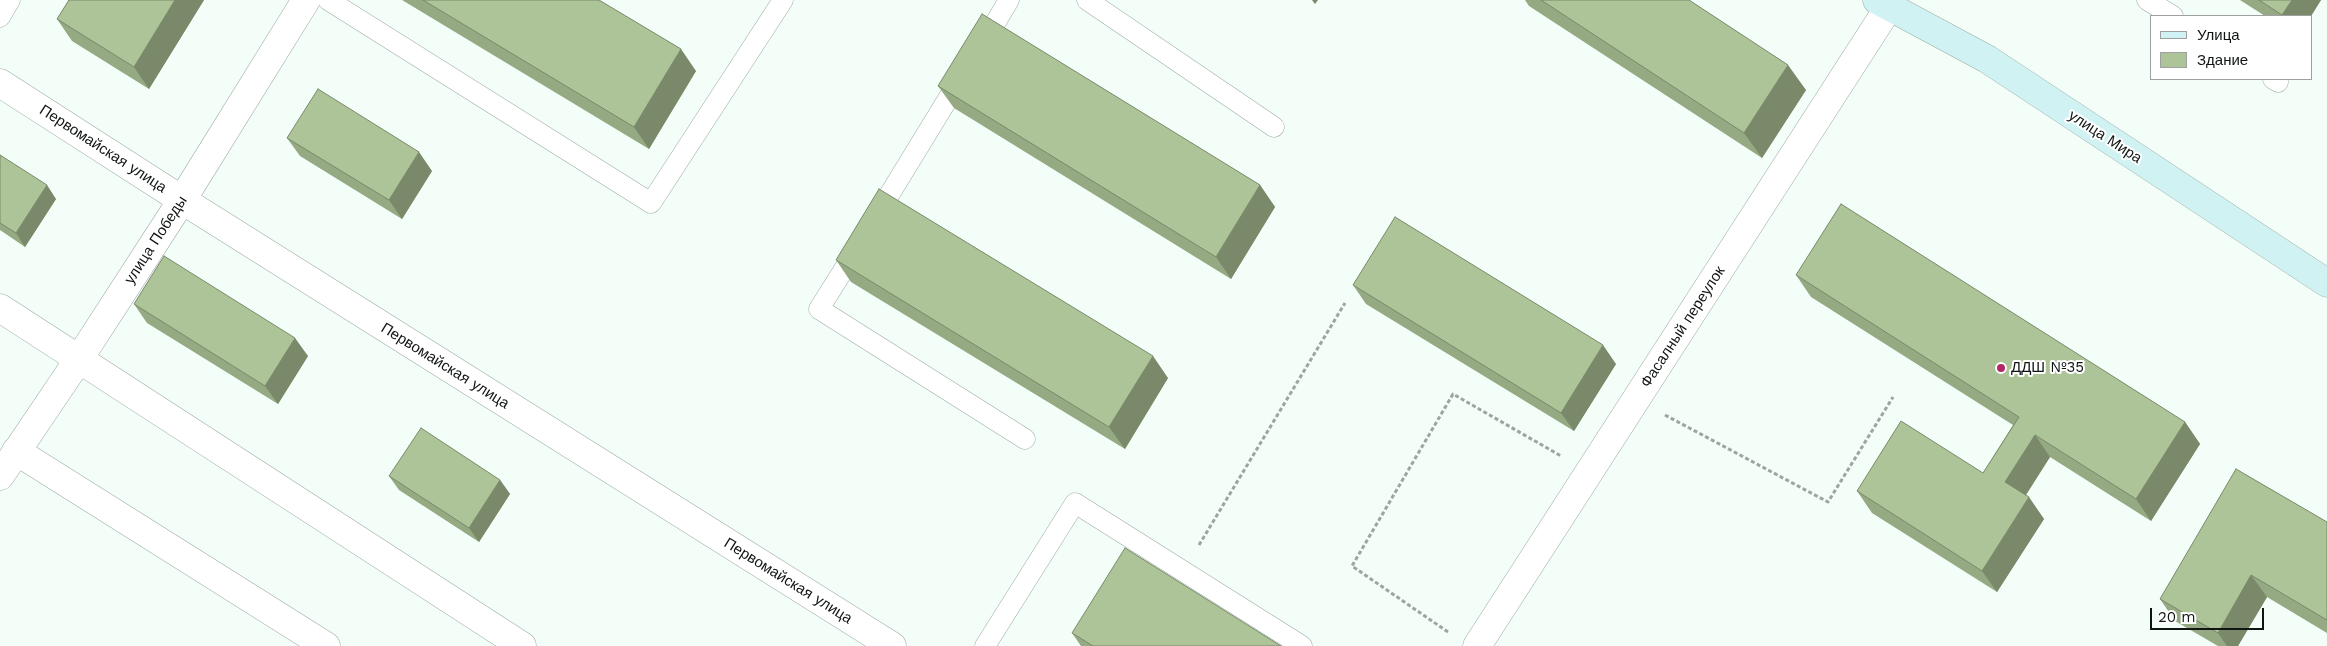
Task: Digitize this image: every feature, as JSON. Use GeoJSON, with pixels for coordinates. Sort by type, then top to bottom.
{"type":"FeatureCollection","features":[{"type":"Feature","properties":{"kind":"main road","name":"улица Мира"},"geometry":{"type":"LineString","coordinates":[[1883,4],[1986,60],[2327,283]]}},
{"type":"Feature","properties":{"kind":"street","name":"улица Победы"},"geometry":{"type":"LineString","coordinates":[[0,476],[79,359],[182,200],[306,0]]}},
{"type":"Feature","properties":{"kind":"street","name":"Фасалный переулок"},"geometry":{"type":"LineString","coordinates":[[1465,641],[1590,472],[1883,4]]}},
{"type":"Feature","properties":{"kind":"street","name":"Первомайская улица"},"geometry":{"type":"LineString","coordinates":[[0,83],[182,200],[892,646]]}},
{"type":"Feature","properties":{"kind":"street"},"geometry":{"type":"LineString","coordinates":[[0,308],[522,646]]}},
{"type":"Feature","properties":{"kind":"street"},"geometry":{"type":"LineString","coordinates":[[16,451],[326,646]]}},
{"type":"Feature","properties":{"kind":"lane"},"geometry":{"type":"LineString","coordinates":[[0,17],[10,0]]}},
{"type":"Feature","properties":{"kind":"lane"},"geometry":{"type":"LineString","coordinates":[[328,0],[651,203],[783,0]]}},
{"type":"Feature","properties":{"kind":"lane"},"geometry":{"type":"LineString","coordinates":[[1009,0],[819,310],[1024,439]]}},
{"type":"Feature","properties":{"kind":"lane"},"geometry":{"type":"LineString","coordinates":[[1087,0],[1274,127]]}},
{"type":"Feature","properties":{"kind":"lane"},"geometry":{"type":"LineString","coordinates":[[2147,0],[2171,15]]}},
{"type":"Feature","properties":{"kind":"lane"},"geometry":{"type":"LineString","coordinates":[[985,646],[1075,503],[1302,646]]}},
{"type":"Feature","properties":{"kind":"path"},"geometry":{"type":"LineString","coordinates":[[1183,571],[1345,302]]}},
{"type":"Feature","properties":{"kind":"path"},"geometry":{"type":"LineString","coordinates":[[1465,641],[1352,566],[1453,394],[1590,472]]}},
{"type":"Feature","properties":{"kind":"path"},"geometry":{"type":"LineString","coordinates":[[1636,400],[1828,502],[1893,397]]}},
{"type":"Feature","properties":{"kind":"building"},"geometry":{"type":"Polygon","coordinates":[[[69,0],[175,0],[134,67],[57,19],[69,0]]]}},
{"type":"Feature","properties":{"kind":"building"},"geometry":{"type":"Polygon","coordinates":[[[423,0],[599,0],[681,49],[634,127],[423,0]]]}},
{"type":"Feature","properties":{"kind":"building"},"geometry":{"type":"Polygon","coordinates":[[[1541,0],[1689,0],[1788,65],[1744,133],[1541,0]]]}},
{"type":"Feature","properties":{"kind":"building"},"geometry":{"type":"Polygon","coordinates":[[[2259,0],[2292,0],[2282,15],[2259,0]]]}},
{"type":"Feature","properties":{"kind":"building"},"geometry":{"type":"Polygon","coordinates":[[[982,14],[1260,185],[1216,257],[938,86],[982,14]]]}},
{"type":"Feature","properties":{"kind":"building"},"geometry":{"type":"Polygon","coordinates":[[[318,89],[419,152],[389,200],[287,138],[318,89]]]}},
{"type":"Feature","properties":{"kind":"building"},"geometry":{"type":"Polygon","coordinates":[[[0,155],[47,185],[16,233],[0,223],[0,155]]]}},
{"type":"Feature","properties":{"kind":"building"},"geometry":{"type":"Polygon","coordinates":[[[879,189],[1153,356],[1109,427],[836,260],[879,189]]]}},
{"type":"Feature","properties":{"kind":"building","name":"ДДШ №35"},"geometry":{"type":"Polygon","coordinates":[[[1841,204],[2185,422],[2136,499],[2035,435],[2005,482],[2029,497],[1982,571],[1857,491],[1901,421],[1983,473],[2019,417],[1796,275],[1841,204]]]}},
{"type":"Feature","properties":{"kind":"building"},"geometry":{"type":"Polygon","coordinates":[[[1395,217],[1603,345],[1561,413],[1353,285],[1395,217]]]}},
{"type":"Feature","properties":{"kind":"building"},"geometry":{"type":"Polygon","coordinates":[[[164,256],[295,338],[265,386],[134,304],[164,256]]]}},
{"type":"Feature","properties":{"kind":"building"},"geometry":{"type":"Polygon","coordinates":[[[421,428],[500,480],[469,528],[389,476],[421,428]]]}},
{"type":"Feature","properties":{"kind":"building"},"geometry":{"type":"Polygon","coordinates":[[[2236,469],[2327,522],[2327,620],[2251,575],[2218,633],[2160,599],[2236,469]]]}},
{"type":"Feature","properties":{"kind":"building"},"geometry":{"type":"Polygon","coordinates":[[[1125,548],[1281,646],[1093,646],[1072,633],[1125,548]]]}},
{"type":"Feature","properties":{"kind":"place","name":"ДДШ №35"},"geometry":{"type":"Point","coordinates":[2001,368]}}]}
